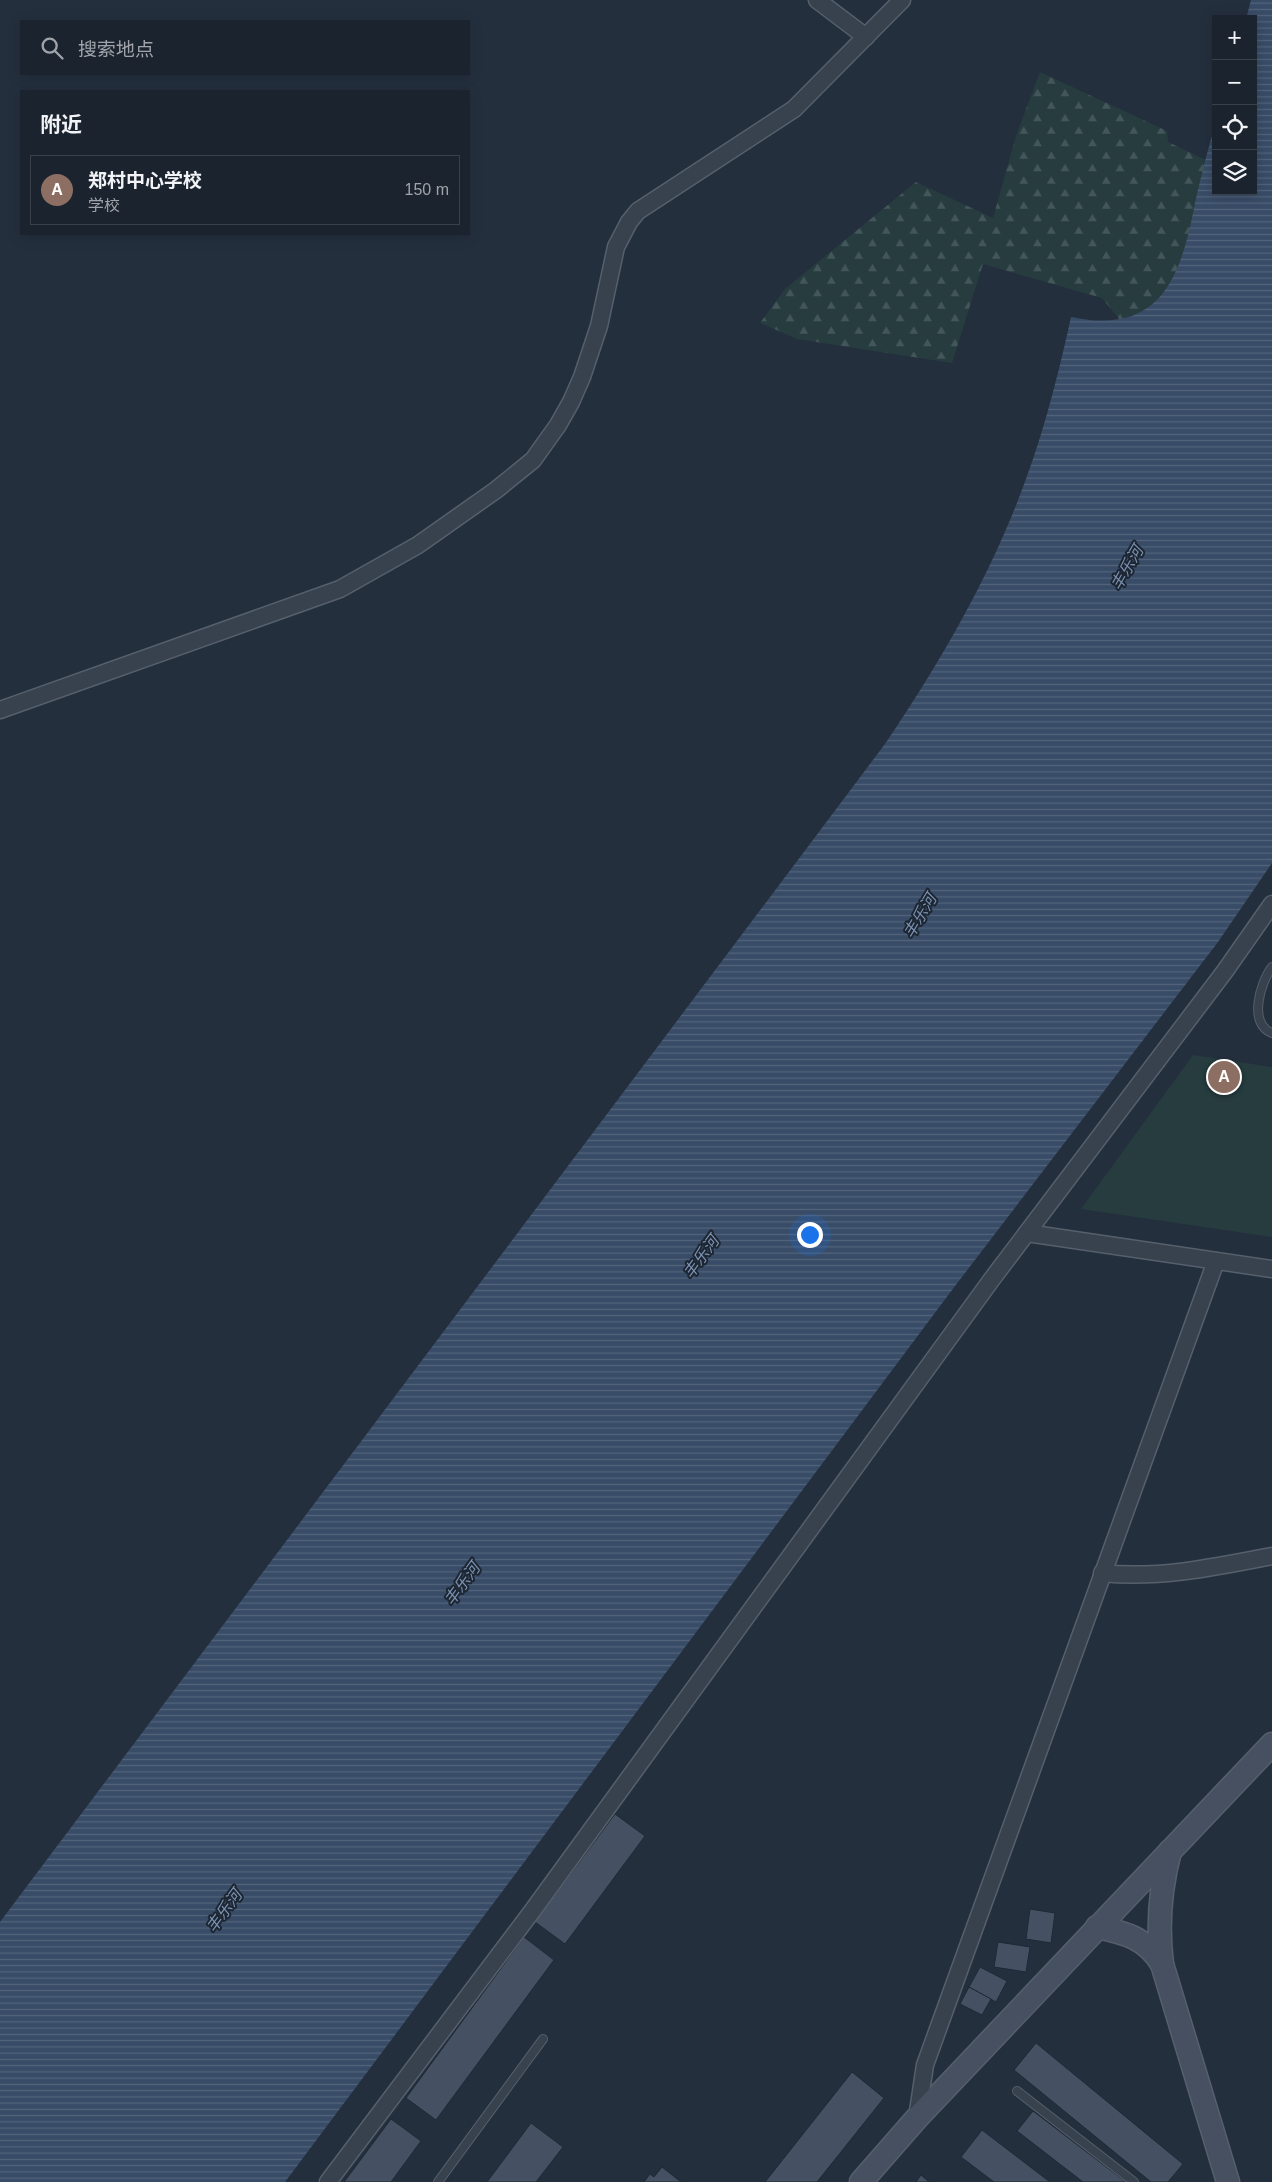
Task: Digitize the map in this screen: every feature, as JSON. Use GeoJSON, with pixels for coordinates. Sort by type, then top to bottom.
{"type":"FeatureCollection","features":[{"type":"Feature","properties":{"kind":"main road"},"geometry":{"type":"LineString","coordinates":[[861,2182],[917,2118],[1272,1744]]}},
{"type":"Feature","properties":{"kind":"main road"},"geometry":{"type":"LineString","coordinates":[[1170,1850],[1160,1896],[1159,1942],[1162,1964],[1228,2182]]}},
{"type":"Feature","properties":{"kind":"main road"},"geometry":{"type":"LineString","coordinates":[[1098,1927],[1137,1938],[1151,1949],[1162,1964]]}},
{"type":"Feature","properties":{"kind":"street"},"geometry":{"type":"LineString","coordinates":[[817,0],[866,37]]}},
{"type":"Feature","properties":{"kind":"street"},"geometry":{"type":"LineString","coordinates":[[0,710],[340,589],[418,545],[496,490],[533,460],[558,425],[571,402],[582,377],[599,326],[616,247],[629,222],[638,211],[794,109],[902,0]]}},
{"type":"Feature","properties":{"kind":"street"},"geometry":{"type":"LineString","coordinates":[[328,2182],[533,1910],[1027,1233],[1225,971],[1272,904]]}},
{"type":"Feature","properties":{"kind":"street"},"geometry":{"type":"LineString","coordinates":[[1027,1233],[1272,1269]]}},
{"type":"Feature","properties":{"kind":"street"},"geometry":{"type":"LineString","coordinates":[[917,2118],[924,2065],[1216,1260]]}},
{"type":"Feature","properties":{"kind":"street"},"geometry":{"type":"LineString","coordinates":[[1102,1573],[1128,1576],[1204,1569],[1272,1556]]}},
{"type":"Feature","properties":{"kind":"lane"},"geometry":{"type":"LineString","coordinates":[[1272,967],[1264,983],[1258,1017],[1262,1026],[1272,1033]]}},
{"type":"Feature","properties":{"kind":"lane"},"geometry":{"type":"LineString","coordinates":[[438,2182],[543,2039]]}},
{"type":"Feature","properties":{"kind":"lane"},"geometry":{"type":"LineString","coordinates":[[1017,2091],[1134,2182]]}},
{"type":"Feature","properties":{"kind":"green space"},"geometry":{"type":"Polygon","coordinates":[[[1040,72],[1167,131],[1168,142],[1206,160],[1193,221],[1180,266],[1170,285],[1158,301],[1142,312],[1120,320],[1102,298],[983,264],[952,363],[797,339],[760,323],[785,289],[916,182],[993,218],[1016,136],[1040,72]]]}},
{"type":"Feature","properties":{"kind":"green space"},"geometry":{"type":"Polygon","coordinates":[[[1193,1055],[1272,1067],[1272,1237],[1081,1209],[1193,1055]]]}},
{"type":"Feature","properties":{"kind":"water","name":"丰乐河"},"geometry":{"type":"Polygon","coordinates":[[[1251,0],[1272,0],[1272,863],[1218,942],[952,1290],[285,2182],[0,2182],[0,1922],[885,744],[920,690],[969,607],[1010,520],[1045,420],[1071,317],[1102,321],[1126,318],[1146,309],[1162,295],[1173,277],[1182,255],[1212,137],[1212,195],[1257,195],[1257,15],[1247,15],[1251,0]]]}},
{"type":"Feature","properties":{"kind":"building"},"geometry":{"type":"Polygon","coordinates":[[[615,1814],[645,1836],[565,1944],[535,1922],[615,1814]]]}},
{"type":"Feature","properties":{"kind":"building"},"geometry":{"type":"Polygon","coordinates":[[[1030,1909],[1055,1913],[1051,1943],[1026,1939],[1030,1909]]]}},
{"type":"Feature","properties":{"kind":"building"},"geometry":{"type":"Polygon","coordinates":[[[524,1937],[554,1960],[436,2120],[406,2098],[524,1937]]]}},
{"type":"Feature","properties":{"kind":"building"},"geometry":{"type":"Polygon","coordinates":[[[998,1942],[1030,1947],[1026,1972],[994,1967],[998,1942]]]}},
{"type":"Feature","properties":{"kind":"building"},"geometry":{"type":"Polygon","coordinates":[[[980,1967],[1007,1981],[996,2002],[969,1987],[980,1967]]]}},
{"type":"Feature","properties":{"kind":"building"},"geometry":{"type":"Polygon","coordinates":[[[969,1987],[991,1999],[982,2015],[960,2004],[969,1987]]]}},
{"type":"Feature","properties":{"kind":"building"},"geometry":{"type":"Polygon","coordinates":[[[1036,2043],[1183,2164],[1168,2182],[1151,2182],[1014,2070],[1036,2043]]]}},
{"type":"Feature","properties":{"kind":"building"},"geometry":{"type":"Polygon","coordinates":[[[852,2072],[884,2098],[817,2182],[765,2182],[852,2072]]]}},
{"type":"Feature","properties":{"kind":"building"},"geometry":{"type":"Polygon","coordinates":[[[1033,2111],[1126,2182],[1083,2182],[1017,2131],[1033,2111]]]}},
{"type":"Feature","properties":{"kind":"building"},"geometry":{"type":"Polygon","coordinates":[[[391,2119],[421,2141],[391,2182],[344,2182],[391,2119]]]}},
{"type":"Feature","properties":{"kind":"building"},"geometry":{"type":"Polygon","coordinates":[[[531,2123],[563,2147],[536,2182],[487,2182],[531,2123]]]}},
{"type":"Feature","properties":{"kind":"building"},"geometry":{"type":"Polygon","coordinates":[[[982,2130],[1050,2182],[994,2182],[961,2157],[982,2130]]]}},
{"type":"Feature","properties":{"kind":"building"},"geometry":{"type":"Polygon","coordinates":[[[662,2167],[681,2182],[644,2182],[650,2174],[654,2177],[662,2167]]]}},
{"type":"Feature","properties":{"kind":"building"},"geometry":{"type":"Polygon","coordinates":[[[921,2175],[929,2182],[916,2182],[921,2175]]]}},
{"type":"Feature","properties":{"kind":"place","name":"郑村中心学校"},"geometry":{"type":"Point","coordinates":[1224,1077]}}]}
